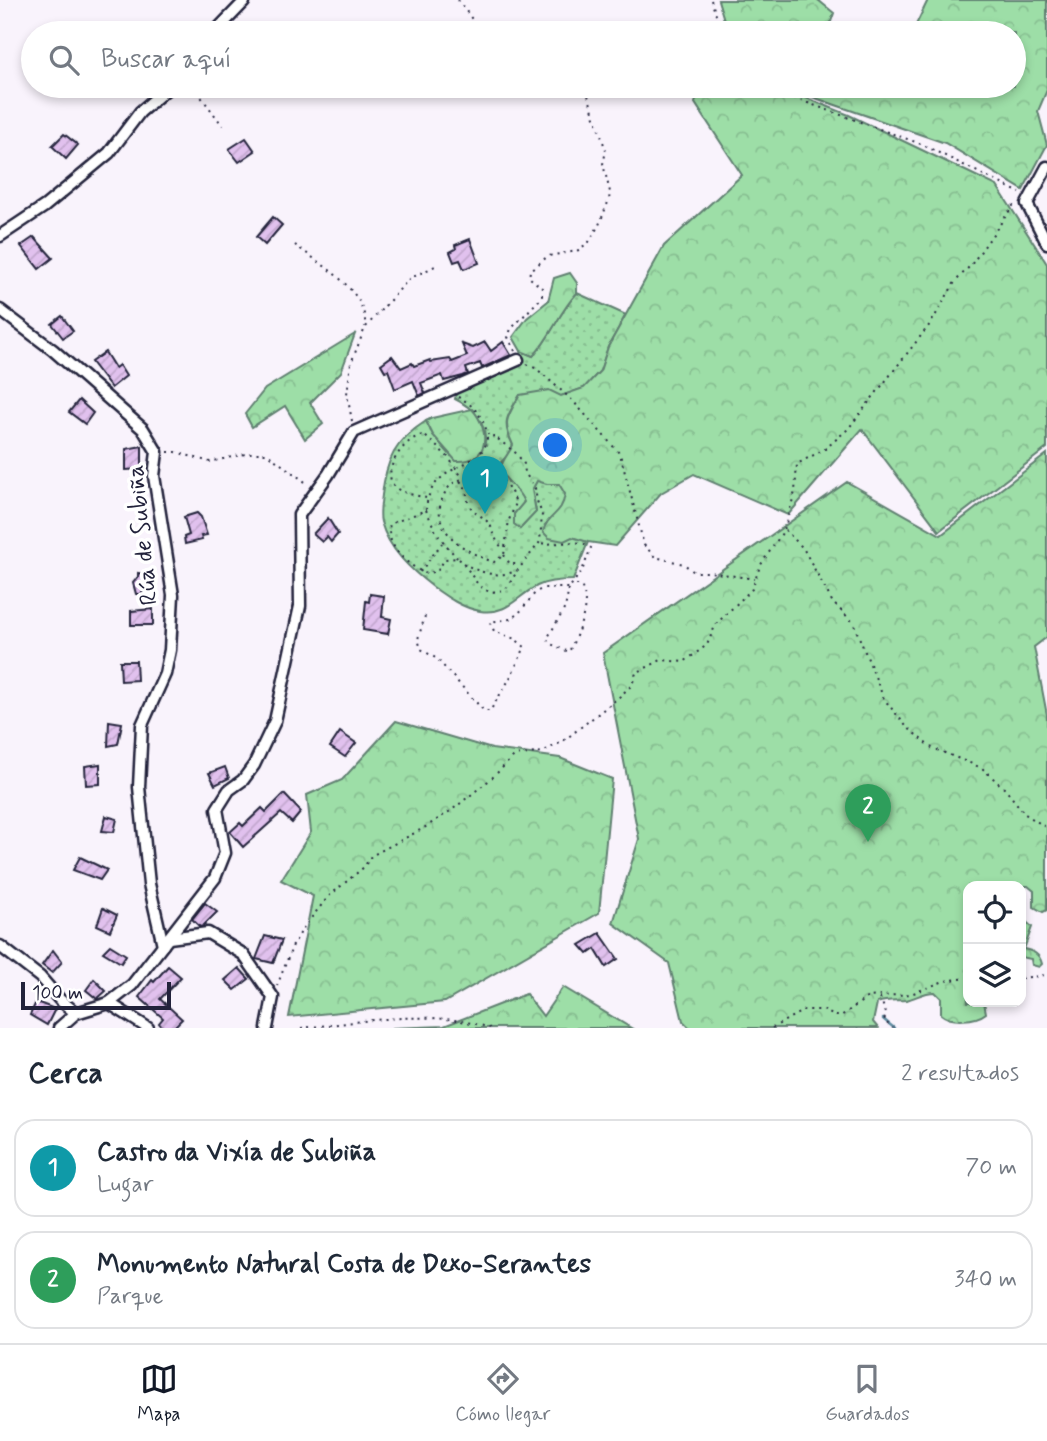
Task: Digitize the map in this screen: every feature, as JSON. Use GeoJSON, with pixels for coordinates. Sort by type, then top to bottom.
{"type":"FeatureCollection","features":[{"type":"Feature","properties":{"kind":"street"},"geometry":{"type":"LineString","coordinates":[[226,21],[244,2]]}},
{"type":"Feature","properties":{"kind":"street"},"geometry":{"type":"LineString","coordinates":[[0,236],[45,206],[109,153],[140,112],[156,98]]}},
{"type":"Feature","properties":{"kind":"street"},"geometry":{"type":"LineString","coordinates":[[1047,167],[1028,201],[1047,243]]}},
{"type":"Feature","properties":{"kind":"street","name":"Rúa de Subiña"},"geometry":{"type":"LineString","coordinates":[[0,310],[52,350],[142,429],[157,452],[154,476],[173,595],[166,674],[142,725],[139,787],[149,884],[166,941]]}},
{"type":"Feature","properties":{"kind":"street"},"geometry":{"type":"LineString","coordinates":[[59,1028],[76,1013],[109,1003],[132,985],[215,878],[225,853],[217,809],[229,790],[243,780],[254,765],[275,721],[300,606],[299,515],[354,432],[519,360]]}},
{"type":"Feature","properties":{"kind":"street"},"geometry":{"type":"LineString","coordinates":[[166,941],[208,933],[243,954],[274,998],[267,1028]]}},
{"type":"Feature","properties":{"kind":"street"},"geometry":{"type":"LineString","coordinates":[[0,946],[40,977],[60,1000],[76,1013]]}},
{"type":"Feature","properties":{"kind":"street"},"geometry":{"type":"LineString","coordinates":[[109,1003],[148,1028]]}},
{"type":"Feature","properties":{"kind":"path"},"geometry":{"type":"LineString","coordinates":[[458,0],[473,21]]}},
{"type":"Feature","properties":{"kind":"path"},"geometry":{"type":"LineString","coordinates":[[711,0],[718,21]]}},
{"type":"Feature","properties":{"kind":"path"},"geometry":{"type":"LineString","coordinates":[[202,98],[223,126]]}},
{"type":"Feature","properties":{"kind":"path"},"geometry":{"type":"LineString","coordinates":[[589,98],[606,151],[603,164],[610,192],[609,200],[589,242],[577,251],[548,256],[530,271],[530,277],[541,288],[542,298],[511,329],[508,337],[519,360],[537,369],[573,401],[620,454],[644,545],[655,557],[684,564],[694,572],[755,579]]}},
{"type":"Feature","properties":{"kind":"path"},"geometry":{"type":"LineString","coordinates":[[794,98],[921,144],[1028,201]]}},
{"type":"Feature","properties":{"kind":"path"},"geometry":{"type":"LineString","coordinates":[[274,998],[293,945],[304,927],[328,897],[364,867],[371,856],[452,810],[492,778],[514,756],[542,752],[562,742],[625,692],[632,685],[636,673],[661,660],[684,662],[708,645],[716,624],[752,589],[760,566],[784,530],[795,492],[797,464],[825,449],[848,429],[931,323],[955,282],[985,246],[1014,203],[1028,201]]}},
{"type":"Feature","properties":{"kind":"path"},"geometry":{"type":"LineString","coordinates":[[295,245],[343,282],[356,297],[366,316],[365,328],[351,363],[347,394],[354,432]]}},
{"type":"Feature","properties":{"kind":"path"},"geometry":{"type":"LineString","coordinates":[[365,328],[409,279],[435,266]]}},
{"type":"Feature","properties":{"kind":"path"},"geometry":{"type":"LineString","coordinates":[[444,392],[465,401],[479,414],[489,436],[484,450],[466,463],[455,466],[434,485],[426,498],[426,510],[443,542],[486,592],[506,589],[521,564],[534,552],[540,542],[542,514],[533,482],[525,473],[517,454],[494,436],[489,436]]}},
{"type":"Feature","properties":{"kind":"path"},"geometry":{"type":"LineString","coordinates":[[426,498],[399,490],[393,485],[391,468],[397,452],[421,434],[437,445],[455,466],[469,492],[472,509],[490,524],[495,540],[505,550]]}},
{"type":"Feature","properties":{"kind":"path"},"geometry":{"type":"LineString","coordinates":[[157,452],[176,452],[210,462],[249,453],[266,453],[316,491]]}},
{"type":"Feature","properties":{"kind":"path"},"geometry":{"type":"LineString","coordinates":[[484,461],[488,462],[515,498],[504,555],[499,561],[485,559],[458,546],[447,531],[439,513],[440,508],[449,488],[461,479],[484,461]]}},
{"type":"Feature","properties":{"kind":"path"},"geometry":{"type":"LineString","coordinates":[[426,510],[388,526],[398,553],[421,572],[432,573],[445,559],[458,558]]}},
{"type":"Feature","properties":{"kind":"path"},"geometry":{"type":"LineString","coordinates":[[784,530],[803,548],[833,603],[853,622],[884,699],[906,726],[930,747],[982,768],[1005,789],[1025,814],[1047,828]]}},
{"type":"Feature","properties":{"kind":"path"},"geometry":{"type":"LineString","coordinates":[[421,572],[443,542]]}},
{"type":"Feature","properties":{"kind":"path"},"geometry":{"type":"LineString","coordinates":[[425,616],[418,639],[421,649],[437,659],[484,711],[490,711],[525,647],[515,639],[494,631],[490,622],[510,619],[519,613],[535,593],[544,588],[570,586],[580,585],[586,604],[569,652],[551,644],[547,639],[565,608],[570,586],[582,571],[592,548],[587,543],[550,545],[540,542]]}},
{"type":"Feature","properties":{"kind":"path"},"geometry":{"type":"LineString","coordinates":[[504,555],[510,564],[521,564]]}},
{"type":"Feature","properties":{"kind":"path"},"geometry":{"type":"LineString","coordinates":[[463,563],[491,575],[517,570]]}},
{"type":"Feature","properties":{"kind":"path"},"geometry":{"type":"LineString","coordinates":[[1026,977],[1047,975]]}},
{"type":"Feature","properties":{"kind":"path"},"geometry":{"type":"LineString","coordinates":[[772,1028],[804,1010],[823,1010],[834,1016],[841,1016],[868,998],[911,994],[944,981],[963,979]]}},
{"type":"Feature","properties":{"kind":"path"},"geometry":{"type":"LineString","coordinates":[[880,998],[886,1013],[884,1021],[893,1028]]}},
{"type":"Feature","properties":{"kind":"path"},"geometry":{"type":"LineString","coordinates":[[301,1028],[392,1018],[463,1020],[490,1028]]}},
{"type":"Feature","properties":{"kind":"green space"},"geometry":{"type":"Polygon","coordinates":[[[718,0],[818,0],[834,13],[831,21],[724,21],[718,0]]]}},
{"type":"Feature","properties":{"kind":"green space"},"geometry":{"type":"Polygon","coordinates":[[[928,0],[1047,0],[1047,90],[1038,111],[1047,145],[1023,190],[945,143],[816,98],[1026,98],[1026,21],[918,21],[928,0]]]}},
{"type":"Feature","properties":{"kind":"green space"},"geometry":{"type":"Polygon","coordinates":[[[697,98],[806,98],[849,115],[997,186],[1047,264],[1047,448],[939,531],[862,429],[788,515],[694,474],[661,493],[615,546],[572,537],[564,541],[549,538],[543,532],[563,501],[565,494],[559,484],[537,481],[532,490],[536,512],[520,529],[514,524],[514,514],[524,502],[500,471],[513,445],[507,424],[520,395],[549,390],[561,396],[584,388],[600,371],[608,347],[664,246],[742,175],[695,103],[697,98]]]}},
{"type":"Feature","properties":{"kind":"green space"},"geometry":{"type":"Polygon","coordinates":[[[570,273],[577,283],[577,293],[533,356],[521,351],[513,337],[527,318],[548,301],[554,278],[570,273]]]}},
{"type":"Feature","properties":{"kind":"green space"},"geometry":{"type":"Polygon","coordinates":[[[577,293],[626,315],[608,347],[600,371],[584,388],[561,396],[520,395],[507,419],[507,430],[513,445],[501,462],[508,482],[521,493],[524,503],[514,514],[520,529],[536,512],[532,490],[537,480],[547,484],[559,484],[566,494],[564,506],[545,525],[588,542],[573,580],[541,584],[497,610],[489,612],[468,608],[450,599],[425,580],[402,559],[389,542],[380,512],[386,471],[400,444],[426,421],[433,435],[451,456],[485,443],[481,422],[467,406],[455,399],[457,390],[523,362],[521,351],[533,356],[577,293]]]}},
{"type":"Feature","properties":{"kind":"green space"},"geometry":{"type":"Polygon","coordinates":[[[355,334],[341,372],[310,403],[323,424],[305,439],[285,406],[252,427],[245,414],[265,389],[355,334]]]}},
{"type":"Feature","properties":{"kind":"green space"},"geometry":{"type":"Polygon","coordinates":[[[472,409],[482,426],[484,443],[476,457],[456,461],[433,435],[426,421],[472,409]]]}},
{"type":"Feature","properties":{"kind":"green space"},"geometry":{"type":"Polygon","coordinates":[[[1047,454],[1047,637],[1034,647],[1047,715],[1047,910],[1043,912],[1034,907],[1034,891],[1026,886],[1026,881],[963,881],[963,1007],[985,1007],[986,1013],[976,1018],[964,1020],[945,1017],[941,1014],[941,998],[935,992],[906,1000],[877,1003],[873,1022],[878,1028],[690,1028],[683,1021],[669,963],[613,923],[639,839],[603,653],[847,482],[941,535],[1047,454]]]}},
{"type":"Feature","properties":{"kind":"green space"},"geometry":{"type":"Polygon","coordinates":[[[396,721],[492,749],[560,758],[612,779],[599,913],[445,1002],[289,1017],[313,896],[281,880],[311,832],[307,795],[342,780],[396,721]]]}},
{"type":"Feature","properties":{"kind":"green space"},"geometry":{"type":"Polygon","coordinates":[[[1026,922],[1032,927],[1026,944],[1026,922]]]}},
{"type":"Feature","properties":{"kind":"green space"},"geometry":{"type":"Polygon","coordinates":[[[1026,950],[1038,955],[1042,964],[1039,967],[1032,965],[1031,959],[1026,958],[1026,950]]]}},
{"type":"Feature","properties":{"kind":"green space"},"geometry":{"type":"Polygon","coordinates":[[[563,987],[631,1028],[392,1028],[444,1026],[526,994],[543,1016],[563,987]]]}},
{"type":"Feature","properties":{"kind":"building"},"geometry":{"type":"Polygon","coordinates":[[[64,134],[78,145],[66,159],[52,146],[64,134]]]}},
{"type":"Feature","properties":{"kind":"building"},"geometry":{"type":"Polygon","coordinates":[[[246,138],[255,151],[239,162],[229,149],[246,138]]]}},
{"type":"Feature","properties":{"kind":"building"},"geometry":{"type":"Polygon","coordinates":[[[273,217],[282,225],[265,245],[256,237],[273,217]]]}},
{"type":"Feature","properties":{"kind":"building"},"geometry":{"type":"Polygon","coordinates":[[[34,237],[53,258],[39,269],[21,246],[34,237]]]}},
{"type":"Feature","properties":{"kind":"building"},"geometry":{"type":"Polygon","coordinates":[[[470,239],[479,263],[464,269],[460,260],[454,262],[450,252],[456,249],[455,245],[470,239]]]}},
{"type":"Feature","properties":{"kind":"building"},"geometry":{"type":"Polygon","coordinates":[[[62,316],[73,331],[63,338],[52,324],[62,316]]]}},
{"type":"Feature","properties":{"kind":"building"},"geometry":{"type":"Polygon","coordinates":[[[485,342],[491,351],[503,342],[511,355],[482,368],[480,363],[466,368],[468,374],[463,376],[444,381],[442,375],[421,383],[425,393],[419,396],[413,381],[395,389],[388,370],[385,371],[381,364],[392,356],[401,368],[430,360],[450,359],[452,362],[467,356],[462,344],[473,348],[485,342]]]}},
{"type":"Feature","properties":{"kind":"building"},"geometry":{"type":"Polygon","coordinates":[[[105,352],[115,368],[119,365],[126,376],[111,388],[91,362],[105,352]]]}},
{"type":"Feature","properties":{"kind":"building"},"geometry":{"type":"Polygon","coordinates":[[[79,400],[93,413],[85,424],[69,412],[79,400]]]}},
{"type":"Feature","properties":{"kind":"building"},"geometry":{"type":"Polygon","coordinates":[[[142,446],[142,469],[126,470],[126,449],[142,446]]]}},
{"type":"Feature","properties":{"kind":"building"},"geometry":{"type":"Polygon","coordinates":[[[197,513],[207,535],[201,536],[202,540],[185,544],[184,537],[189,535],[184,517],[197,513]]]}},
{"type":"Feature","properties":{"kind":"building"},"geometry":{"type":"Polygon","coordinates":[[[328,518],[338,534],[331,542],[327,537],[322,542],[313,534],[328,518]]]}},
{"type":"Feature","properties":{"kind":"building"},"geometry":{"type":"Polygon","coordinates":[[[138,573],[151,575],[152,589],[147,588],[141,594],[136,594],[133,583],[138,573]]]}},
{"type":"Feature","properties":{"kind":"building"},"geometry":{"type":"Polygon","coordinates":[[[370,594],[384,596],[382,617],[391,619],[388,634],[363,630],[366,601],[369,602],[370,594]]]}},
{"type":"Feature","properties":{"kind":"building"},"geometry":{"type":"Polygon","coordinates":[[[153,609],[153,625],[131,625],[131,611],[153,609]]]}},
{"type":"Feature","properties":{"kind":"building"},"geometry":{"type":"Polygon","coordinates":[[[120,661],[136,661],[137,680],[121,681],[120,661]]]}},
{"type":"Feature","properties":{"kind":"building"},"geometry":{"type":"Polygon","coordinates":[[[109,721],[122,723],[118,744],[108,746],[109,721]]]}},
{"type":"Feature","properties":{"kind":"building"},"geometry":{"type":"Polygon","coordinates":[[[340,732],[356,743],[345,757],[330,747],[340,732]]]}},
{"type":"Feature","properties":{"kind":"building"},"geometry":{"type":"Polygon","coordinates":[[[100,764],[100,784],[86,785],[85,766],[100,764]]]}},
{"type":"Feature","properties":{"kind":"building"},"geometry":{"type":"Polygon","coordinates":[[[225,767],[229,778],[215,785],[209,773],[225,767]]]}},
{"type":"Feature","properties":{"kind":"building"},"geometry":{"type":"Polygon","coordinates":[[[284,794],[301,812],[292,823],[281,813],[243,847],[230,832],[240,823],[243,826],[262,808],[266,812],[284,794]]]}},
{"type":"Feature","properties":{"kind":"building"},"geometry":{"type":"Polygon","coordinates":[[[106,816],[117,819],[114,832],[102,831],[106,816]]]}},
{"type":"Feature","properties":{"kind":"building"},"geometry":{"type":"Polygon","coordinates":[[[80,857],[107,870],[100,880],[73,870],[80,857]]]}},
{"type":"Feature","properties":{"kind":"building"},"geometry":{"type":"Polygon","coordinates":[[[205,903],[217,912],[200,927],[192,919],[205,903]]]}},
{"type":"Feature","properties":{"kind":"building"},"geometry":{"type":"Polygon","coordinates":[[[103,908],[117,915],[110,931],[97,925],[103,908]]]}},
{"type":"Feature","properties":{"kind":"building"},"geometry":{"type":"Polygon","coordinates":[[[600,933],[618,959],[606,967],[595,949],[588,954],[580,945],[600,933]]]}},
{"type":"Feature","properties":{"kind":"building"},"geometry":{"type":"Polygon","coordinates":[[[265,936],[282,940],[273,963],[256,959],[265,936]]]}},
{"type":"Feature","properties":{"kind":"building"},"geometry":{"type":"Polygon","coordinates":[[[110,945],[126,955],[121,963],[103,952],[110,945]]]}},
{"type":"Feature","properties":{"kind":"building"},"geometry":{"type":"Polygon","coordinates":[[[53,950],[62,962],[52,973],[42,965],[53,950]]]}},
{"type":"Feature","properties":{"kind":"building"},"geometry":{"type":"Polygon","coordinates":[[[168,966],[181,977],[160,999],[182,1019],[173,1028],[163,1028],[159,1023],[163,1018],[139,997],[152,980],[154,982],[168,966]]]}},
{"type":"Feature","properties":{"kind":"building"},"geometry":{"type":"Polygon","coordinates":[[[239,968],[249,979],[235,990],[225,980],[239,968]]]}},
{"type":"Feature","properties":{"kind":"building"},"geometry":{"type":"Polygon","coordinates":[[[94,979],[106,991],[97,999],[86,990],[94,979]]]}},
{"type":"Feature","properties":{"kind":"building"},"geometry":{"type":"Polygon","coordinates":[[[36,1002],[55,1009],[47,1025],[30,1015],[36,1002]]]}},
{"type":"Feature","properties":{"kind":"waterway"},"geometry":{"type":"LineString","coordinates":[[883,1019],[894,1028]]}},
{"type":"Feature","properties":{"kind":"place","name":"Castro da Vixía de Subiña"},"geometry":{"type":"Point","coordinates":[485,514]}},
{"type":"Feature","properties":{"kind":"place","name":"Monumento Natural Costa de Dexo-Serantes"},"geometry":{"type":"Point","coordinates":[868,842]}}]}
